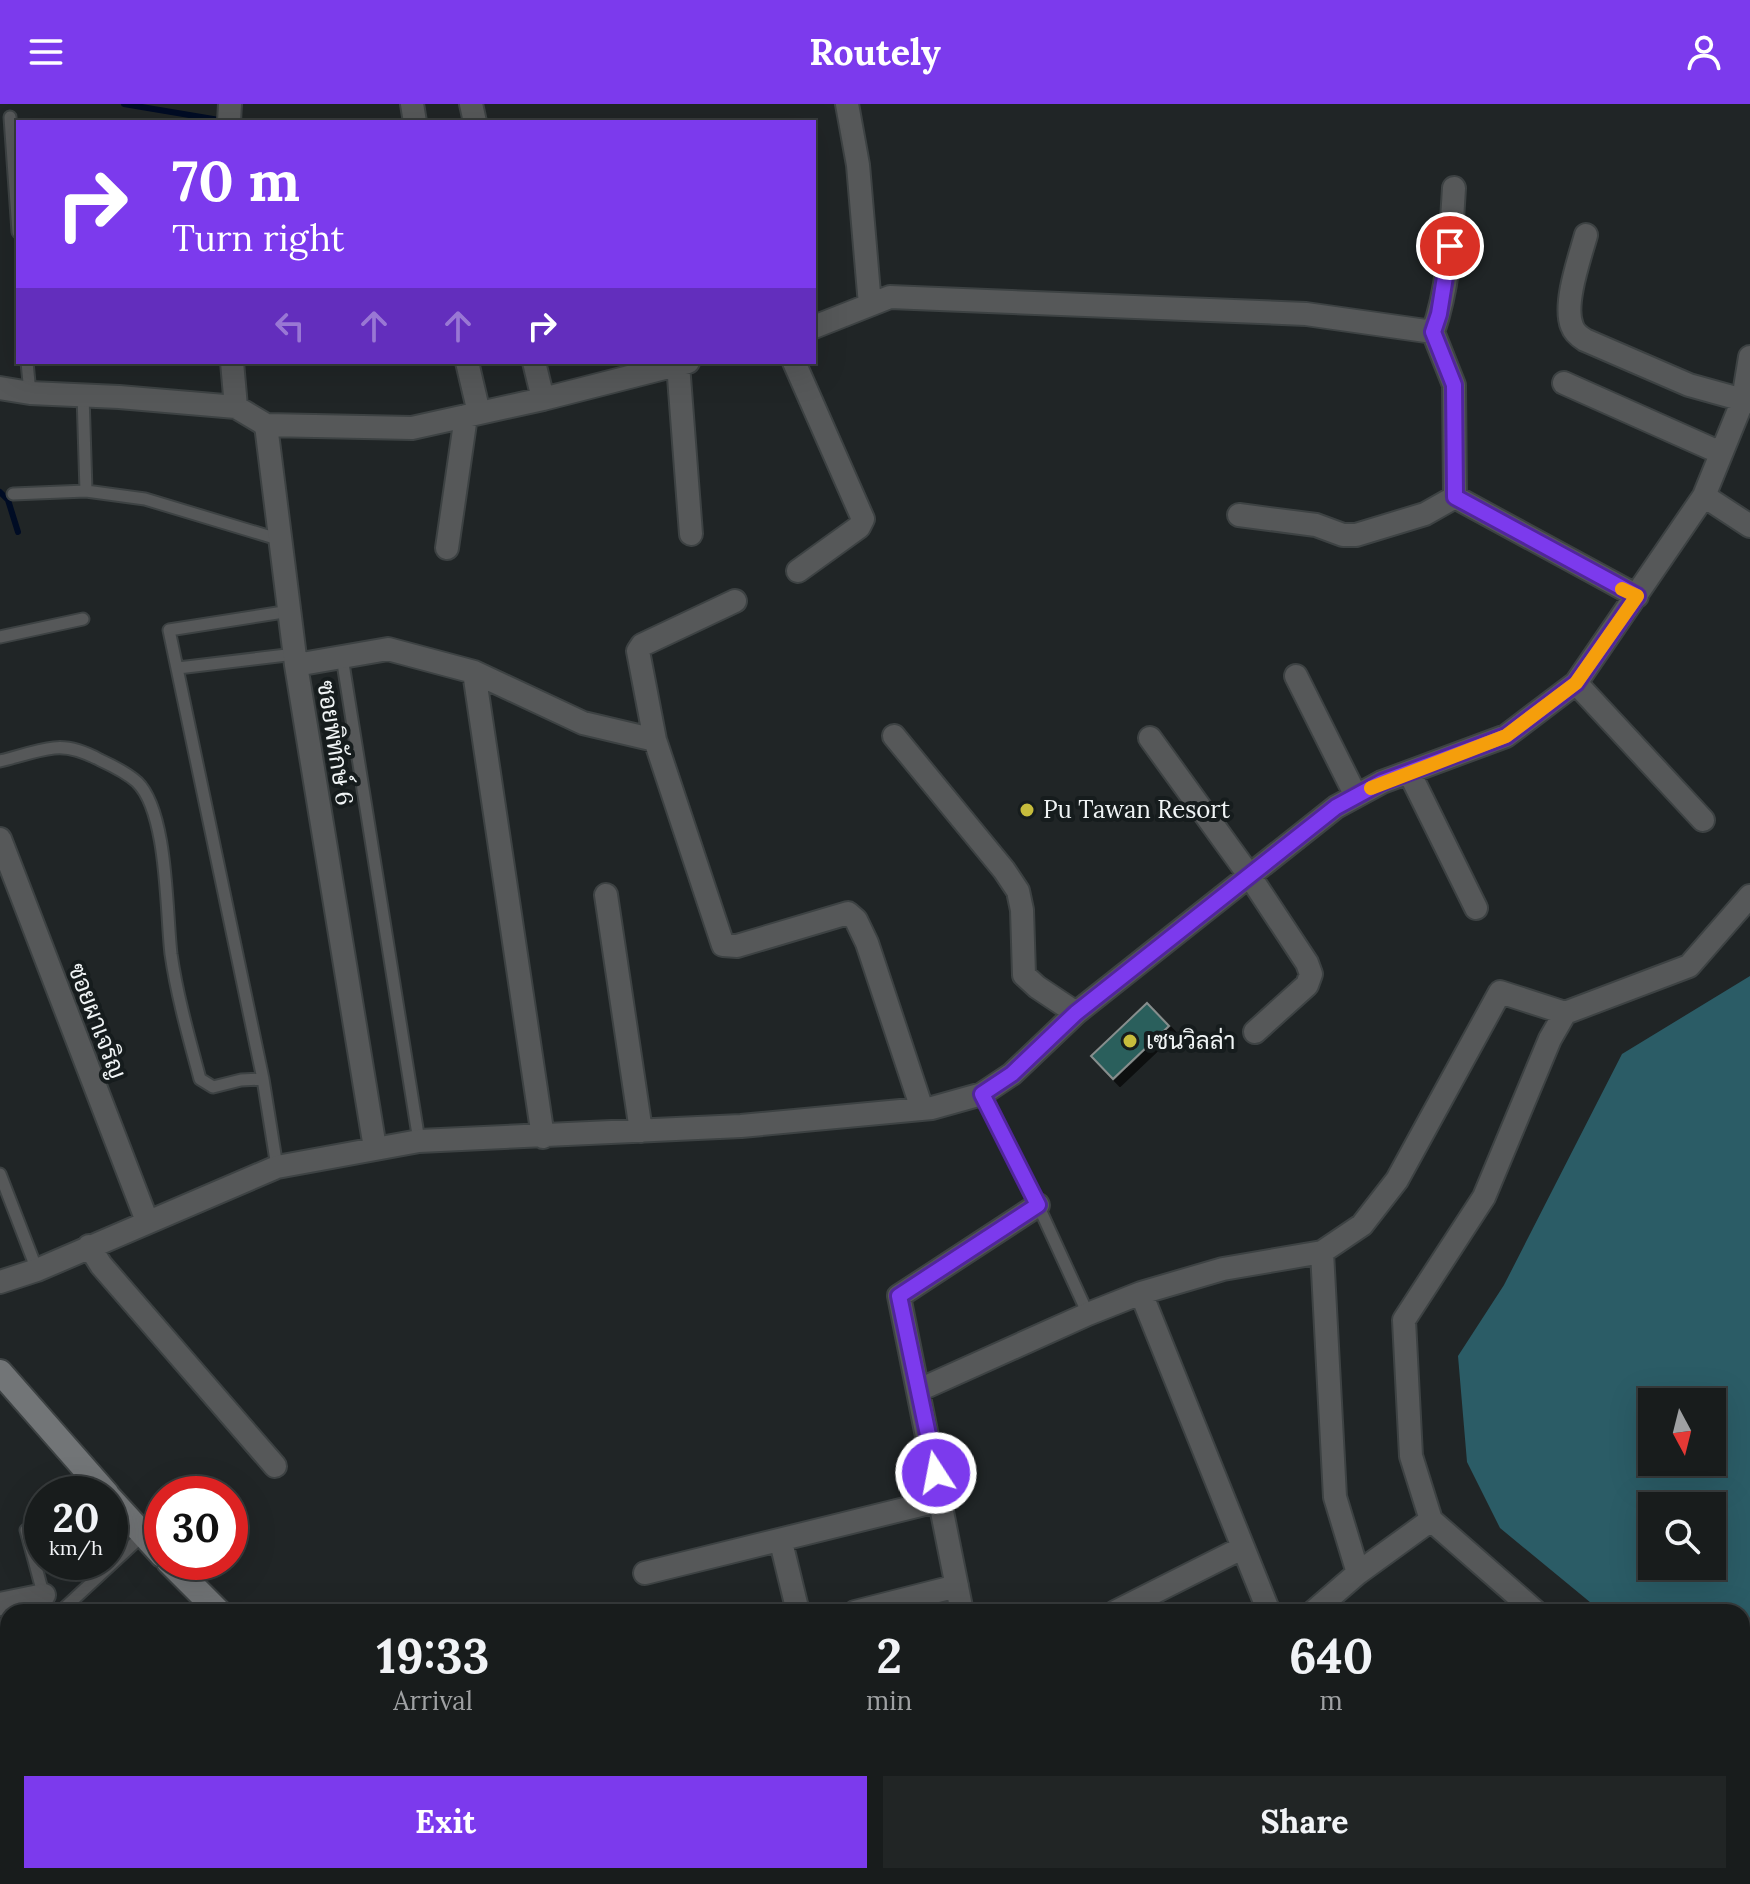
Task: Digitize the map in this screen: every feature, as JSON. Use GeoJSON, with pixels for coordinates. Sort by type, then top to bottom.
{"type":"FeatureCollection","features":[{"type":"Feature","properties":{"kind":"main road"},"geometry":{"type":"LineString","coordinates":[[0,1372],[91,1476]]}},
{"type":"Feature","properties":{"kind":"main road"},"geometry":{"type":"LineString","coordinates":[[128,1518],[143,1535]]}},
{"type":"Feature","properties":{"kind":"main road"},"geometry":{"type":"LineString","coordinates":[[187,1580],[211,1604]]}},
{"type":"Feature","properties":{"kind":"street"},"geometry":{"type":"LineString","coordinates":[[847,104],[858,165],[870,305]]}},
{"type":"Feature","properties":{"kind":"street"},"geometry":{"type":"LineString","coordinates":[[1454,188],[1450,246],[1433,332],[1454,385],[1455,497]]}},
{"type":"Feature","properties":{"kind":"street"},"geometry":{"type":"LineString","coordinates":[[1586,235],[1570,308],[1571,325],[1576,333],[1585,340],[1689,385],[1747,401]]}},
{"type":"Feature","properties":{"kind":"street"},"geometry":{"type":"LineString","coordinates":[[816,326],[890,297],[1306,314],[1433,332]]}},
{"type":"Feature","properties":{"kind":"street"},"geometry":{"type":"LineString","coordinates":[[0,1282],[37,1270],[277,1167],[375,1148],[419,1141],[741,1126],[922,1109],[982,1094],[1012,1074],[1076,1013],[1336,807],[1409,772],[1506,736],[1576,683],[1704,496],[1747,401],[1750,357]]}},
{"type":"Feature","properties":{"kind":"street"},"geometry":{"type":"LineString","coordinates":[[232,364],[236,407]]}},
{"type":"Feature","properties":{"kind":"street"},"geometry":{"type":"LineString","coordinates":[[447,548],[472,414],[467,364]]}},
{"type":"Feature","properties":{"kind":"street"},"geometry":{"type":"LineString","coordinates":[[534,364],[543,399]]}},
{"type":"Feature","properties":{"kind":"street"},"geometry":{"type":"LineString","coordinates":[[0,388],[30,393],[236,407],[266,425],[412,428],[679,364]]}},
{"type":"Feature","properties":{"kind":"street"},"geometry":{"type":"LineString","coordinates":[[683,364],[691,534]]}},
{"type":"Feature","properties":{"kind":"street"},"geometry":{"type":"LineString","coordinates":[[795,364],[863,519],[859,527],[798,571]]}},
{"type":"Feature","properties":{"kind":"street"},"geometry":{"type":"LineString","coordinates":[[1564,383],[1721,453]]}},
{"type":"Feature","properties":{"kind":"street","name":"ซอยพิทักษ์ 6"},"geometry":{"type":"LineString","coordinates":[[266,425],[296,660],[375,1148]]}},
{"type":"Feature","properties":{"kind":"street"},"geometry":{"type":"LineString","coordinates":[[1704,496],[1750,526]]}},
{"type":"Feature","properties":{"kind":"street"},"geometry":{"type":"LineString","coordinates":[[1239,515],[1316,525],[1343,535],[1356,535],[1425,514],[1455,497]]}},
{"type":"Feature","properties":{"kind":"street"},"geometry":{"type":"LineString","coordinates":[[1455,497],[1637,596]]}},
{"type":"Feature","properties":{"kind":"street"},"geometry":{"type":"LineString","coordinates":[[735,601],[642,645],[638,651],[655,740],[723,945],[737,946],[848,913],[856,920],[867,943],[922,1109]]}},
{"type":"Feature","properties":{"kind":"street"},"geometry":{"type":"LineString","coordinates":[[296,660],[342,657],[388,649],[474,672],[583,723],[655,740]]}},
{"type":"Feature","properties":{"kind":"street"},"geometry":{"type":"LineString","coordinates":[[474,672],[543,1137]]}},
{"type":"Feature","properties":{"kind":"street"},"geometry":{"type":"LineString","coordinates":[[1296,676],[1356,796]]}},
{"type":"Feature","properties":{"kind":"street"},"geometry":{"type":"LineString","coordinates":[[1576,683],[1703,820]]}},
{"type":"Feature","properties":{"kind":"street"},"geometry":{"type":"LineString","coordinates":[[894,736],[1018,891],[1022,910],[1024,975],[1076,1013]]}},
{"type":"Feature","properties":{"kind":"street"},"geometry":{"type":"LineString","coordinates":[[1150,738],[1249,875],[1307,963],[1311,974],[1307,985],[1255,1032]]}},
{"type":"Feature","properties":{"kind":"street"},"geometry":{"type":"LineString","coordinates":[[1409,772],[1476,908]]}},
{"type":"Feature","properties":{"kind":"street","name":"ซอยผาเจริญ"},"geometry":{"type":"LineString","coordinates":[[0,839],[147,1221]]}},
{"type":"Feature","properties":{"kind":"street"},"geometry":{"type":"LineString","coordinates":[[606,895],[641,1131]]}},
{"type":"Feature","properties":{"kind":"street"},"geometry":{"type":"LineString","coordinates":[[919,1390],[1141,1293],[1223,1269],[1322,1252],[1362,1225],[1397,1180],[1500,992],[1565,1013],[1689,966],[1750,896]]}},
{"type":"Feature","properties":{"kind":"street"},"geometry":{"type":"LineString","coordinates":[[1527,1604],[1431,1520],[1411,1456],[1404,1320],[1484,1197],[1550,1039],[1565,1013]]}},
{"type":"Feature","properties":{"kind":"street"},"geometry":{"type":"LineString","coordinates":[[960,1604],[899,1296],[1038,1205]]}},
{"type":"Feature","properties":{"kind":"street"},"geometry":{"type":"LineString","coordinates":[[89,1246],[101,1265],[275,1466]]}},
{"type":"Feature","properties":{"kind":"street"},"geometry":{"type":"LineString","coordinates":[[1322,1252],[1335,1497],[1358,1573]]}},
{"type":"Feature","properties":{"kind":"street"},"geometry":{"type":"LineString","coordinates":[[1141,1293],[1266,1604]]}},
{"type":"Feature","properties":{"kind":"street"},"geometry":{"type":"LineString","coordinates":[[645,1573],[781,1542],[941,1500]]}},
{"type":"Feature","properties":{"kind":"street"},"geometry":{"type":"LineString","coordinates":[[1322,1604],[1358,1573],[1431,1520]]}},
{"type":"Feature","properties":{"kind":"street"},"geometry":{"type":"LineString","coordinates":[[781,1542],[796,1604]]}},
{"type":"Feature","properties":{"kind":"street"},"geometry":{"type":"LineString","coordinates":[[1131,1604],[1242,1548]]}},
{"type":"Feature","properties":{"kind":"street"},"geometry":{"type":"LineString","coordinates":[[886,1604],[957,1586]]}},
{"type":"Feature","properties":{"kind":"street"},"geometry":{"type":"LineString","coordinates":[[0,1604],[46,1603]]}},
{"type":"Feature","properties":{"kind":"lane"},"geometry":{"type":"LineString","coordinates":[[10,117],[16,203]]}},
{"type":"Feature","properties":{"kind":"lane"},"geometry":{"type":"LineString","coordinates":[[27,364],[30,393]]}},
{"type":"Feature","properties":{"kind":"lane"},"geometry":{"type":"LineString","coordinates":[[83,395],[86,491]]}},
{"type":"Feature","properties":{"kind":"lane"},"geometry":{"type":"LineString","coordinates":[[13,494],[86,491],[145,499],[281,540]]}},
{"type":"Feature","properties":{"kind":"lane"},"geometry":{"type":"LineString","coordinates":[[277,1167],[263,1079],[169,630],[290,611]]}},
{"type":"Feature","properties":{"kind":"lane"},"geometry":{"type":"LineString","coordinates":[[0,637],[83,619]]}},
{"type":"Feature","properties":{"kind":"lane"},"geometry":{"type":"LineString","coordinates":[[342,657],[419,1141]]}},
{"type":"Feature","properties":{"kind":"lane"},"geometry":{"type":"LineString","coordinates":[[178,668],[296,660]]}},
{"type":"Feature","properties":{"kind":"lane"},"geometry":{"type":"LineString","coordinates":[[0,761],[56,747],[87,753],[138,783],[149,801],[157,828],[169,907],[171,952],[200,1079],[213,1087],[241,1080],[263,1079]]}},
{"type":"Feature","properties":{"kind":"lane"},"geometry":{"type":"LineString","coordinates":[[982,1094],[1088,1314]]}},
{"type":"Feature","properties":{"kind":"lane"},"geometry":{"type":"LineString","coordinates":[[0,1174],[37,1270]]}},
{"type":"Feature","properties":{"kind":"lane"},"geometry":{"type":"LineString","coordinates":[[69,1604],[143,1535]]}},
{"type":"Feature","properties":{"kind":"lane"},"geometry":{"type":"LineString","coordinates":[[40,1580],[46,1603]]}},
{"type":"Feature","properties":{"kind":"shaded area"},"geometry":{"type":"Polygon","coordinates":[[[1750,976],[1750,1604],[1592,1604],[1500,1528],[1467,1462],[1458,1356],[1504,1285],[1622,1054],[1750,976]]]}},
{"type":"Feature","properties":{"kind":"building","name":"เซนวิลล่า"},"geometry":{"type":"Polygon","coordinates":[[[1147,1003],[1169,1026],[1113,1079],[1091,1056],[1147,1003]]]}},
{"type":"Feature","properties":{"kind":"waterway"},"geometry":{"type":"LineString","coordinates":[[124,104],[219,120]]}},
{"type":"Feature","properties":{"kind":"waterway"},"geometry":{"type":"LineString","coordinates":[[0,492],[8,500],[18,532]]}},
{"type":"Feature","properties":{"kind":"slow traffic"},"geometry":{"type":"LineString","coordinates":[[1371,788],[1506,736],[1576,683],[1637,596],[1622,589]]}},
{"type":"Feature","properties":{"kind":"place","name":"Pu Tawan Resort"},"geometry":{"type":"Point","coordinates":[1027,810]}},
{"type":"Feature","properties":{"kind":"place","name":"เซนวิลล่า"},"geometry":{"type":"Point","coordinates":[1130,1041]}},
{"type":"Feature","properties":{"kind":"route"},"geometry":{"type":"LineString","coordinates":[[936,1473],[899,1296],[1038,1205],[982,1094],[1012,1074],[1076,1013],[1336,807],[1382,782],[1506,736],[1576,683],[1637,596],[1455,497],[1454,385],[1433,332],[1450,246]]}}]}
